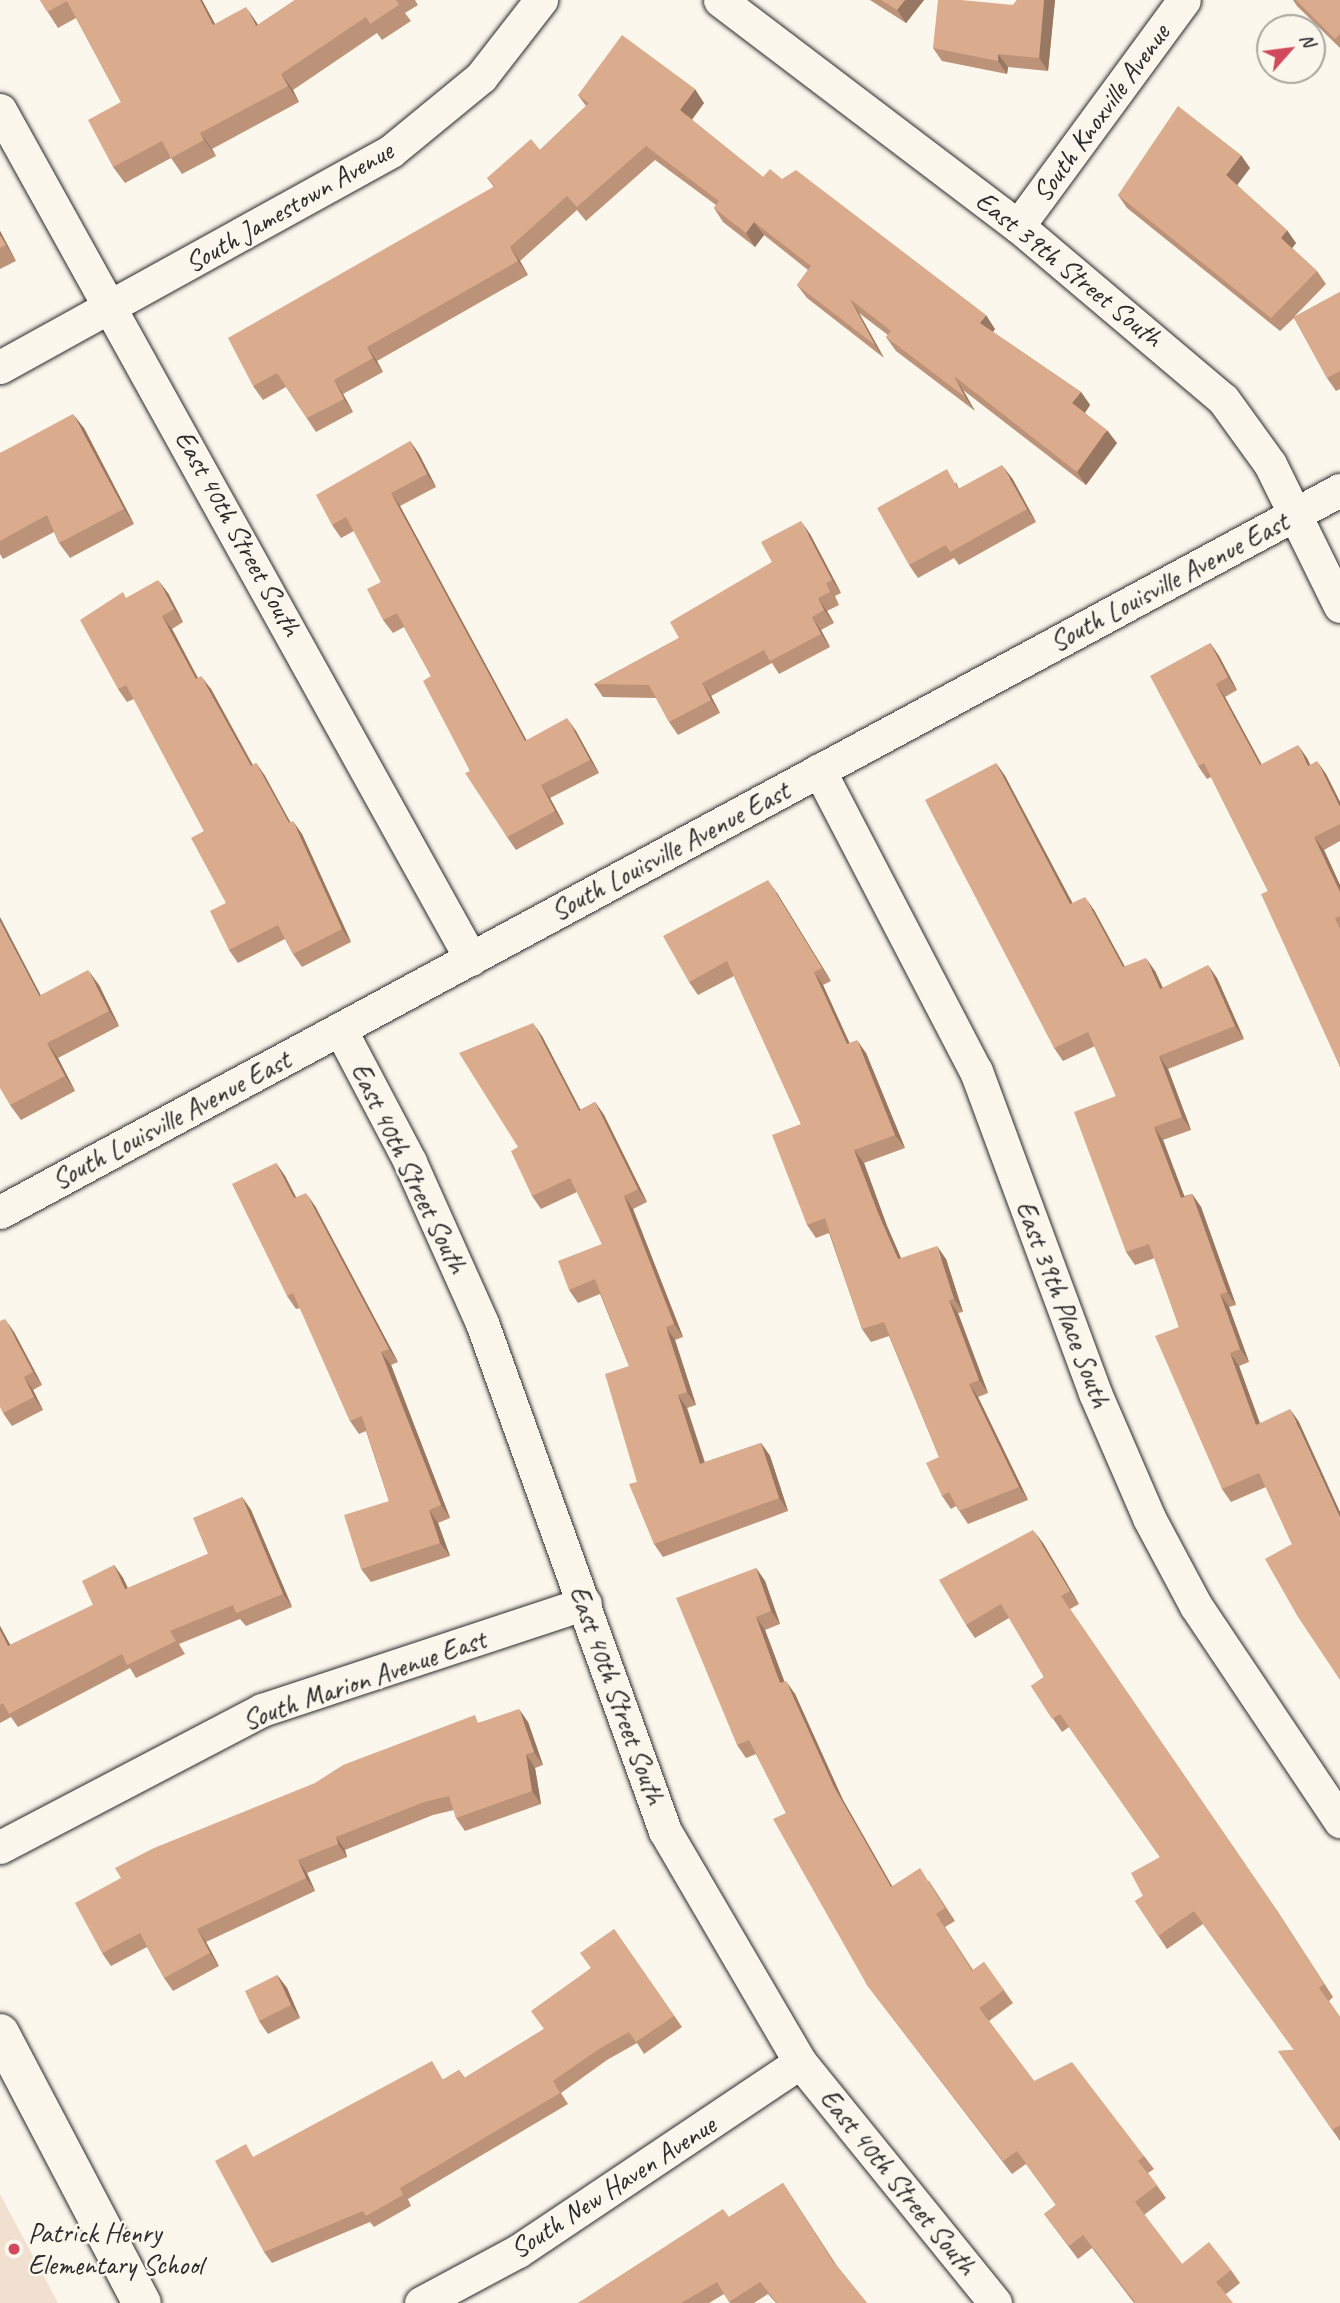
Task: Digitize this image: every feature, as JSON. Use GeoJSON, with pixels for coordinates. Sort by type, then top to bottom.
{"type":"FeatureCollection","features":[{"type":"Feature","properties":{"kind":"main road"},"geometry":{"type":"LineString","coordinates":[[0,2033],[142,2303]]}},
{"type":"Feature","properties":{"kind":"street","name":"South Jamestown Avenue"},"geometry":{"type":"LineString","coordinates":[[0,368],[391,152],[481,77],[541,0]]}},
{"type":"Feature","properties":{"kind":"street","name":"East 39th Street South"},"geometry":{"type":"LineString","coordinates":[[720,0],[1018,226],[1223,399],[1270,464],[1340,606]]}},
{"type":"Feature","properties":{"kind":"street","name":"South Knoxville Avenue"},"geometry":{"type":"LineString","coordinates":[[1018,226],[1184,0]]}},
{"type":"Feature","properties":{"kind":"street","name":"East 40th Street South"},"geometry":{"type":"LineString","coordinates":[[0,110],[471,959]]}},
{"type":"Feature","properties":{"kind":"street","name":"South Louisville Avenue East"},"geometry":{"type":"LineString","coordinates":[[0,1212],[1340,490]]}},
{"type":"Feature","properties":{"kind":"street","name":"East 39th Place South"},"geometry":{"type":"LineString","coordinates":[[819,770],[976,1071],[1149,1518],[1196,1606],[1340,1821]]}},
{"type":"Feature","properties":{"kind":"street","name":"East 40th Street South"},"geometry":{"type":"LineString","coordinates":[[340,1029],[477,1310],[665,1831],[800,2062],[995,2303]]}},
{"type":"Feature","properties":{"kind":"street","name":"South Marion Avenue East"},"geometry":{"type":"LineString","coordinates":[[0,1847],[262,1710],[585,1604]]}},
{"type":"Feature","properties":{"kind":"street","name":"South New Haven Avenue"},"geometry":{"type":"LineString","coordinates":[[421,2303],[518,2251],[800,2062]]}},
{"type":"Feature","properties":{"kind":"shaded area","name":"Patrick Henry Elementary School"},"geometry":{"type":"Polygon","coordinates":[[[0,2194],[58,2303],[0,2303],[0,2194]]]}},
{"type":"Feature","properties":{"kind":"building"},"geometry":{"type":"Polygon","coordinates":[[[40,0],[200,0],[213,25],[246,7],[256,26],[295,0],[396,0],[399,5],[370,24],[366,17],[281,74],[288,86],[200,133],[204,140],[171,158],[162,141],[113,167],[88,120],[121,102],[67,1],[47,12],[40,0]]]}},
{"type":"Feature","properties":{"kind":"building"},"geometry":{"type":"Polygon","coordinates":[[[881,0],[905,0],[897,10],[881,0]]]}},
{"type":"Feature","properties":{"kind":"building"},"geometry":{"type":"Polygon","coordinates":[[[938,0],[1013,5],[1017,0],[1044,0],[1039,58],[998,54],[998,61],[933,48],[938,0]]]}},
{"type":"Feature","properties":{"kind":"building"},"geometry":{"type":"Polygon","coordinates":[[[1296,0],[1340,0],[1340,34],[1335,39],[1326,30],[1326,14],[1310,14],[1296,0]]]}},
{"type":"Feature","properties":{"kind":"building"},"geometry":{"type":"Polygon","coordinates":[[[622,35],[695,89],[680,110],[763,177],[770,169],[782,179],[796,170],[986,315],[980,323],[1081,392],[1072,403],[1107,430],[1077,472],[954,376],[965,397],[886,337],[891,331],[850,299],[875,345],[797,285],[811,266],[754,222],[746,233],[714,208],[719,201],[646,146],[577,207],[567,196],[510,247],[518,261],[367,347],[373,358],[334,380],[344,399],[307,418],[277,373],[253,386],[228,338],[495,186],[487,178],[531,139],[540,150],[589,103],[578,95],[622,35]]]}},
{"type":"Feature","properties":{"kind":"building"},"geometry":{"type":"Polygon","coordinates":[[[1178,106],[1241,155],[1226,175],[1287,230],[1281,238],[1317,271],[1271,318],[1118,195],[1178,106]]]}},
{"type":"Feature","properties":{"kind":"building"},"geometry":{"type":"Polygon","coordinates":[[[0,235],[6,245],[0,248],[0,235]]]}},
{"type":"Feature","properties":{"kind":"building"},"geometry":{"type":"Polygon","coordinates":[[[1340,292],[1340,371],[1327,378],[1294,317],[1340,292]]]}},
{"type":"Feature","properties":{"kind":"building"},"geometry":{"type":"Polygon","coordinates":[[[73,414],[124,509],[59,543],[47,515],[0,541],[0,453],[73,414]]]}},
{"type":"Feature","properties":{"kind":"building"},"geometry":{"type":"Polygon","coordinates":[[[410,441],[427,474],[391,493],[525,741],[567,718],[590,760],[541,785],[555,811],[507,837],[465,773],[470,771],[423,681],[431,676],[397,613],[383,620],[367,589],[381,582],[346,517],[332,525],[316,495],[410,441]]]}},
{"type":"Feature","properties":{"kind":"building"},"geometry":{"type":"Polygon","coordinates":[[[1002,465],[1027,509],[950,552],[946,545],[909,565],[877,508],[947,469],[958,489],[1002,465]]]}},
{"type":"Feature","properties":{"kind":"building"},"geometry":{"type":"Polygon","coordinates":[[[801,521],[832,580],[826,583],[830,592],[818,598],[824,610],[812,617],[821,634],[770,661],[764,650],[702,683],[711,700],[669,722],[649,685],[594,684],[679,638],[670,622],[772,562],[761,542],[801,521]]]}},
{"type":"Feature","properties":{"kind":"building"},"geometry":{"type":"Polygon","coordinates":[[[158,580],[174,609],[162,616],[196,679],[201,676],[251,766],[256,763],[289,823],[293,821],[342,929],[293,954],[278,925],[229,950],[210,911],[226,903],[191,838],[204,831],[126,685],[118,689],[80,620],[123,592],[126,598],[158,580]]]}},
{"type":"Feature","properties":{"kind":"building"},"geometry":{"type":"Polygon","coordinates":[[[1210,643],[1228,677],[1216,684],[1260,765],[1298,745],[1308,766],[1317,761],[1340,807],[1340,824],[1314,837],[1340,892],[1340,916],[1335,918],[1340,929],[1340,1067],[1261,894],[1268,891],[1204,763],[1198,766],[1150,676],[1210,643]]]}},
{"type":"Feature","properties":{"kind":"building"},"geometry":{"type":"Polygon","coordinates":[[[996,763],[1070,904],[1085,897],[1123,967],[1146,958],[1160,989],[1208,965],[1235,1026],[1159,1056],[1182,1117],[1154,1127],[1181,1198],[1192,1194],[1227,1292],[1220,1294],[1240,1349],[1230,1353],[1256,1425],[1290,1409],[1340,1518],[1340,1680],[1298,1617],[1265,1559],[1292,1544],[1259,1473],[1222,1489],[1155,1336],[1179,1327],[1149,1244],[1126,1252],[1074,1112],[1116,1096],[1088,1032],[1054,1048],[925,800],[996,763]]]}},
{"type":"Feature","properties":{"kind":"building"},"geometry":{"type":"Polygon","coordinates":[[[768,880],[822,968],[814,972],[847,1044],[857,1040],[895,1135],[854,1150],[878,1213],[898,1259],[937,1246],[954,1299],[949,1300],[979,1380],[969,1384],[1019,1487],[959,1511],[949,1492],[942,1496],[926,1463],[939,1457],[884,1322],[862,1329],[825,1218],[807,1225],[772,1135],[801,1124],[727,961],[689,982],[663,936],[768,880]]]}},
{"type":"Feature","properties":{"kind":"building"},"geometry":{"type":"Polygon","coordinates":[[[0,922],[39,996],[88,970],[109,1011],[47,1043],[65,1076],[10,1105],[0,1088],[0,922]]]}},
{"type":"Feature","properties":{"kind":"building"},"geometry":{"type":"Polygon","coordinates":[[[533,1023],[579,1111],[595,1102],[638,1189],[624,1196],[674,1324],[666,1327],[687,1392],[678,1395],[700,1464],[761,1443],[779,1498],[654,1544],[629,1484],[637,1482],[605,1374],[629,1366],[595,1279],[569,1290],[558,1261],[602,1244],[570,1178],[532,1196],[511,1151],[518,1147],[459,1053],[533,1023]]]}},
{"type":"Feature","properties":{"kind":"building"},"geometry":{"type":"Polygon","coordinates":[[[276,1163],[294,1198],[306,1193],[389,1349],[381,1352],[441,1505],[429,1510],[440,1543],[361,1569],[344,1515],[389,1501],[362,1416],[350,1421],[293,1293],[287,1296],[232,1184],[276,1163]]]}},
{"type":"Feature","properties":{"kind":"building"},"geometry":{"type":"Polygon","coordinates":[[[5,1319],[33,1372],[24,1377],[34,1397],[3,1413],[0,1407],[0,1321],[5,1319]]]}},
{"type":"Feature","properties":{"kind":"building"},"geometry":{"type":"Polygon","coordinates":[[[242,1497],[283,1594],[236,1613],[233,1605],[170,1631],[176,1641],[127,1665],[122,1654],[9,1714],[3,1703],[0,1705],[0,1630],[8,1646],[93,1605],[82,1581],[114,1565],[125,1589],[208,1554],[193,1518],[242,1497]]]}},
{"type":"Feature","properties":{"kind":"building"},"geometry":{"type":"Polygon","coordinates":[[[1033,1530],[1070,1591],[1061,1596],[1269,1899],[1324,1984],[1319,1988],[1340,2017],[1340,2125],[1332,2130],[1278,2051],[1294,2050],[1194,1911],[1158,1936],[1135,1901],[1143,1896],[1131,1873],[1160,1857],[1060,1714],[1052,1719],[1031,1686],[1044,1677],[1001,1604],[966,1625],[939,1580],[1033,1530]]]}},
{"type":"Feature","properties":{"kind":"building"},"geometry":{"type":"Polygon","coordinates":[[[756,1568],[771,1611],[756,1617],[780,1683],[786,1681],[834,1787],[891,1887],[920,1868],[945,1908],[936,1914],[972,1971],[984,1962],[1004,1990],[979,2008],[1034,2081],[1072,2062],[1144,2156],[1138,2161],[1157,2185],[1135,2202],[1182,2264],[1209,2242],[1231,2270],[1216,2282],[1233,2303],[1133,2303],[1135,2302],[1083,2235],[1069,2246],[1044,2214],[1056,2205],[1017,2151],[1003,2161],[867,1985],[773,1819],[786,1813],[749,1740],[737,1745],[676,1598],[756,1568]]]}},
{"type":"Feature","properties":{"kind":"building"},"geometry":{"type":"Polygon","coordinates":[[[519,1709],[534,1752],[526,1754],[532,1791],[456,1818],[449,1796],[424,1802],[336,1837],[338,1844],[298,1860],[306,1878],[197,1929],[210,1953],[164,1978],[140,1933],[102,1953],[75,1903],[121,1878],[115,1868],[154,1848],[315,1783],[343,1765],[475,1715],[478,1723],[519,1709]]]}},
{"type":"Feature","properties":{"kind":"building"},"geometry":{"type":"Polygon","coordinates":[[[614,1929],[674,2016],[636,2042],[629,2032],[599,2049],[553,2081],[560,2093],[400,2188],[403,2195],[366,2216],[363,2211],[264,2252],[215,2161],[246,2144],[253,2157],[432,2061],[443,2080],[459,2070],[464,2078],[544,2029],[531,2011],[591,1968],[580,1953],[614,1929]]]}},
{"type":"Feature","properties":{"kind":"building"},"geometry":{"type":"Polygon","coordinates":[[[277,1975],[291,2005],[259,2021],[245,1991],[277,1975]]]}},
{"type":"Feature","properties":{"kind":"building"},"geometry":{"type":"Polygon","coordinates":[[[783,2183],[833,2262],[867,2303],[777,2303],[760,2282],[729,2302],[717,2282],[681,2303],[578,2303],[723,2209],[729,2217],[783,2183]]]}},
{"type":"Feature","properties":{"kind":"place","name":"Patrick Henry Elementary School"},"geometry":{"type":"Point","coordinates":[14,2249]}}]}
